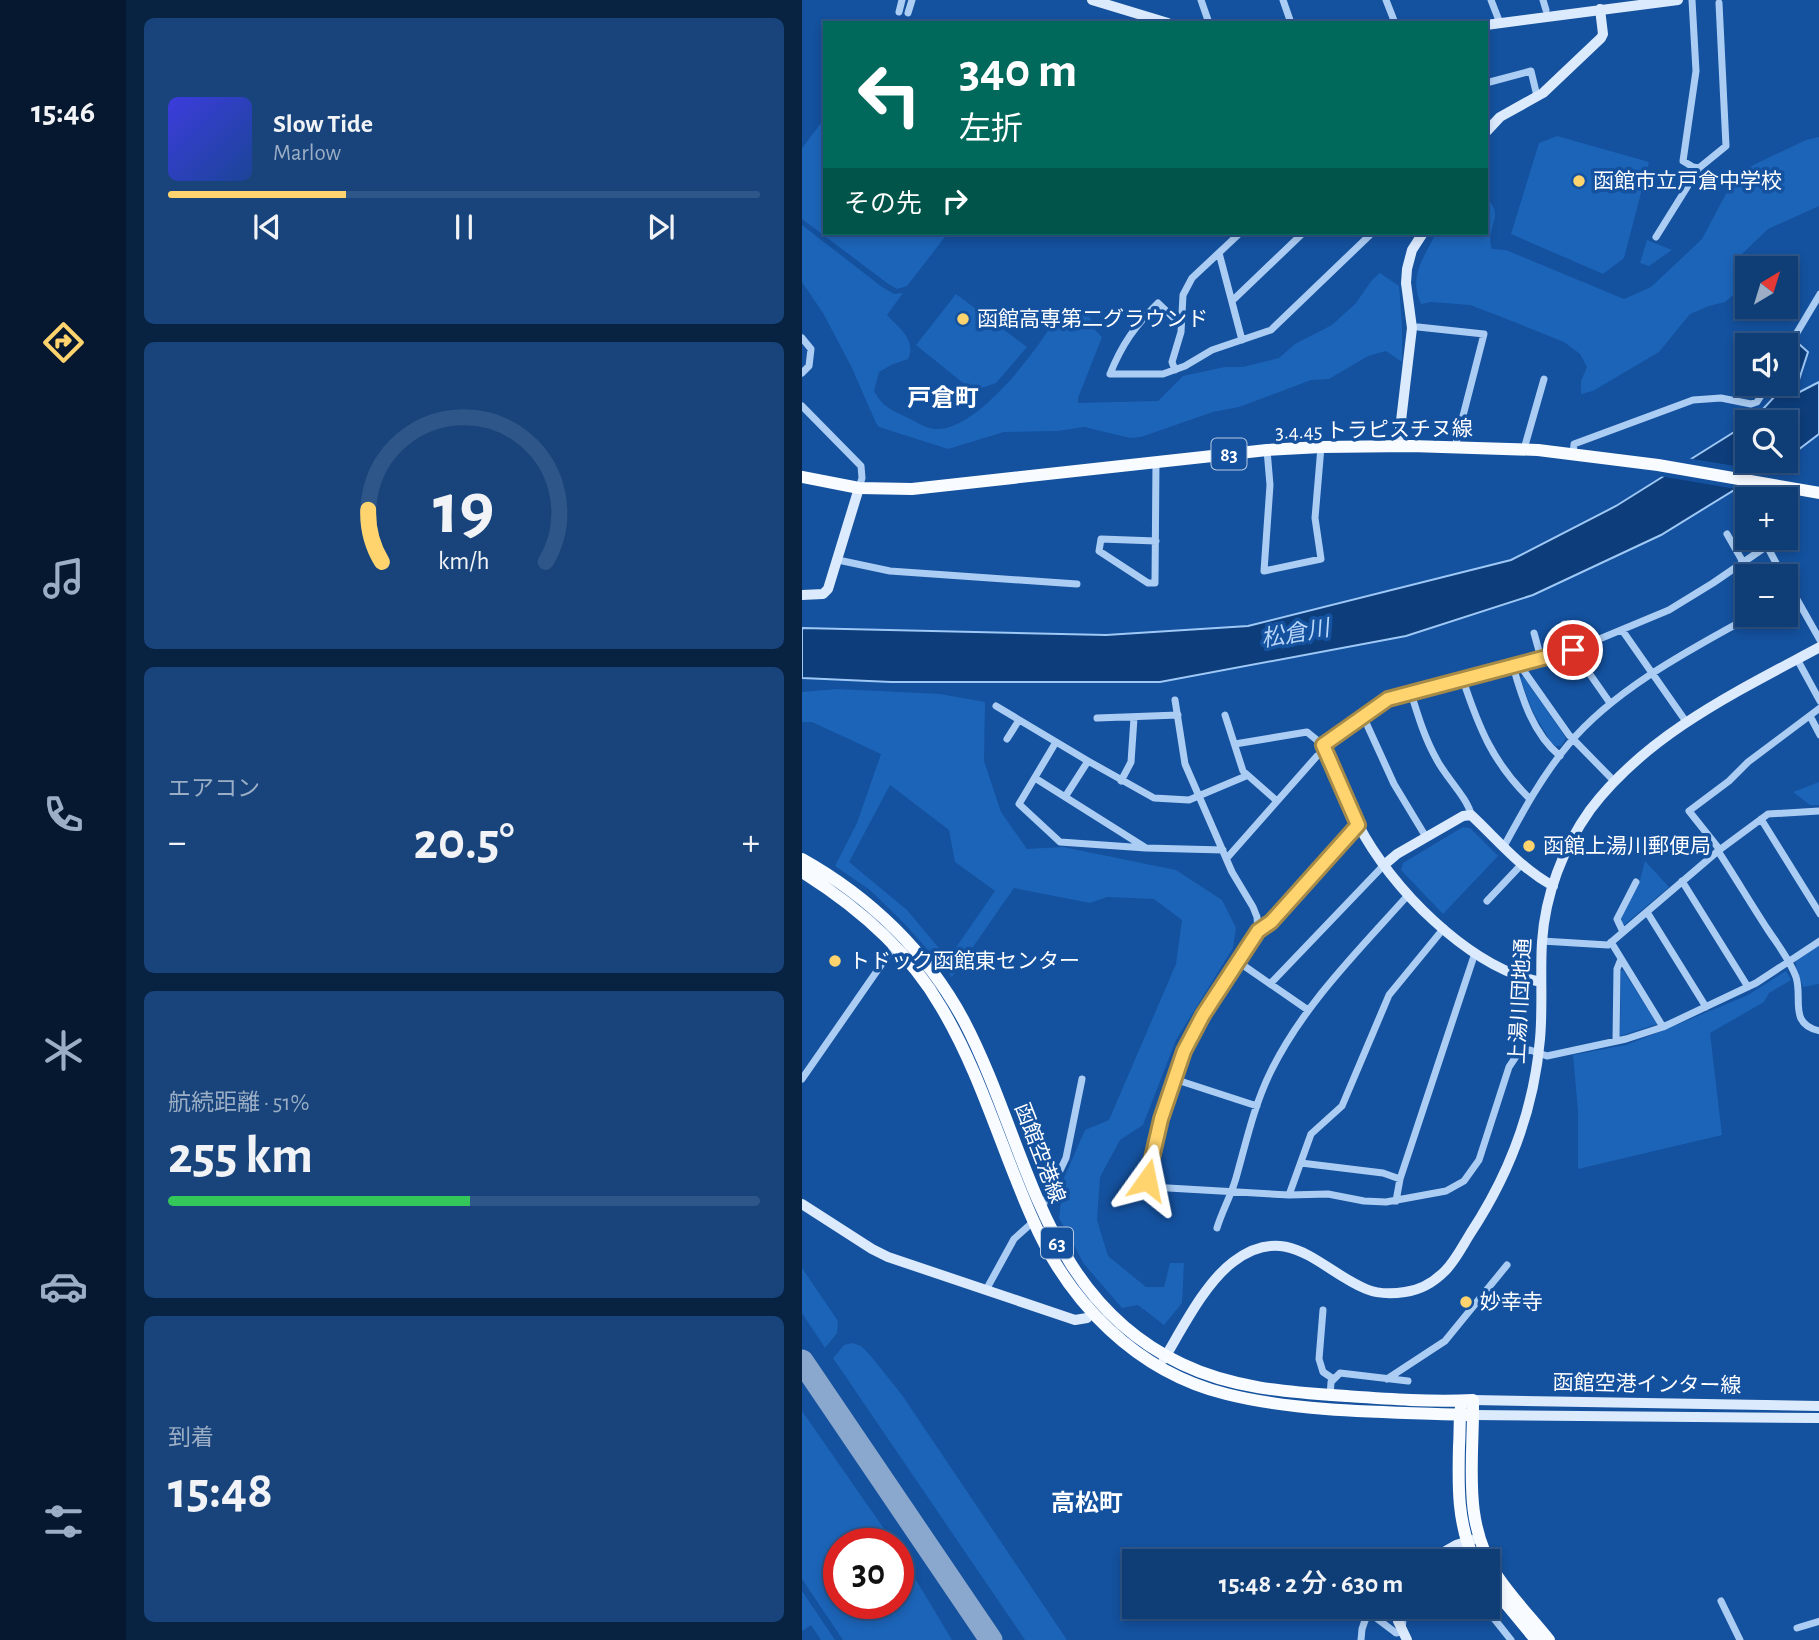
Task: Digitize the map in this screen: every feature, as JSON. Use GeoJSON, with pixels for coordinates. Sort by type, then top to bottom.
{"type":"FeatureCollection","features":[{"type":"Feature","properties":{"kind":"main road","name":"3.4.45 トラピスチヌ線"},"geometry":{"type":"LineString","coordinates":[[802,477],[859,488],[933,488],[1267,450],[1398,446],[1524,449],[1658,465],[1819,493]]}},
{"type":"Feature","properties":{"kind":"main road","name":"函館空港線"},"geometry":{"type":"LineString","coordinates":[[802,859],[844,885],[876,910],[899,941],[932,991],[969,1058],[1033,1222],[1057,1266],[1077,1296],[1121,1341],[1226,1395],[1288,1405],[1329,1401],[1468,1400]]}},
{"type":"Feature","properties":{"kind":"main road","name":"函館空港線"},"geometry":{"type":"LineString","coordinates":[[802,872],[899,941],[935,975],[964,1021],[990,1078],[1041,1210],[1068,1261],[1097,1301],[1162,1362]]}},
{"type":"Feature","properties":{"kind":"main road"},"geometry":{"type":"LineString","coordinates":[[1468,1400],[1460,1414],[1458,1485],[1461,1517],[1472,1540],[1498,1578],[1549,1640]]}},
{"type":"Feature","properties":{"kind":"main road"},"geometry":{"type":"LineString","coordinates":[[1468,1400],[1473,1415],[1470,1484],[1473,1549]]}},
{"type":"Feature","properties":{"kind":"main road","name":"函館空港線"},"geometry":{"type":"LineString","coordinates":[[1329,1401],[1473,1415]]}},
{"type":"Feature","properties":{"kind":"main road"},"geometry":{"type":"LineString","coordinates":[[1500,1596],[1536,1640]]}},
{"type":"Feature","properties":{"kind":"street"},"geometry":{"type":"LineString","coordinates":[[899,12],[902,0]]}},
{"type":"Feature","properties":{"kind":"street"},"geometry":{"type":"LineString","coordinates":[[908,13],[912,0]]}},
{"type":"Feature","properties":{"kind":"street"},"geometry":{"type":"LineString","coordinates":[[1093,0],[1161,21]]}},
{"type":"Feature","properties":{"kind":"street"},"geometry":{"type":"LineString","coordinates":[[1201,0],[1208,21]]}},
{"type":"Feature","properties":{"kind":"street"},"geometry":{"type":"LineString","coordinates":[[1283,0],[1290,21]]}},
{"type":"Feature","properties":{"kind":"street"},"geometry":{"type":"LineString","coordinates":[[1386,0],[1394,21]]}},
{"type":"Feature","properties":{"kind":"street"},"geometry":{"type":"LineString","coordinates":[[1492,0],[1500,23]]}},
{"type":"Feature","properties":{"kind":"street"},"geometry":{"type":"LineString","coordinates":[[1543,0],[1546,9]]}},
{"type":"Feature","properties":{"kind":"street"},"geometry":{"type":"LineString","coordinates":[[1488,25],[1599,5],[1678,0]]}},
{"type":"Feature","properties":{"kind":"street"},"geometry":{"type":"LineString","coordinates":[[1692,0],[1696,71],[1683,161],[1699,168]]}},
{"type":"Feature","properties":{"kind":"street"},"geometry":{"type":"LineString","coordinates":[[1656,237],[1699,168],[1726,146],[1718,3]]}},
{"type":"Feature","properties":{"kind":"street"},"geometry":{"type":"LineString","coordinates":[[1488,130],[1500,117],[1537,96],[1601,38],[1603,34],[1599,5]]}},
{"type":"Feature","properties":{"kind":"street"},"geometry":{"type":"LineString","coordinates":[[1488,82],[1531,71],[1537,96]]}},
{"type":"Feature","properties":{"kind":"street"},"geometry":{"type":"LineString","coordinates":[[1175,370],[1172,362],[1181,324],[1183,295],[1192,278],[1238,235]]}},
{"type":"Feature","properties":{"kind":"street"},"geometry":{"type":"LineString","coordinates":[[1232,300],[1301,235]]}},
{"type":"Feature","properties":{"kind":"street"},"geometry":{"type":"LineString","coordinates":[[1181,324],[1158,303],[1138,323],[1121,347],[1110,374],[1162,374],[1212,351],[1271,330],[1370,235]]}},
{"type":"Feature","properties":{"kind":"street"},"geometry":{"type":"LineString","coordinates":[[1398,446],[1412,328],[1406,283],[1407,269],[1412,250],[1422,235]]}},
{"type":"Feature","properties":{"kind":"street"},"geometry":{"type":"LineString","coordinates":[[1219,253],[1242,340]]}},
{"type":"Feature","properties":{"kind":"street"},"geometry":{"type":"LineString","coordinates":[[1796,333],[1819,294]]}},
{"type":"Feature","properties":{"kind":"street"},"geometry":{"type":"LineString","coordinates":[[1418,327],[1484,334],[1455,447]]}},
{"type":"Feature","properties":{"kind":"street"},"geometry":{"type":"LineString","coordinates":[[802,338],[811,349],[809,366],[802,373]]}},
{"type":"Feature","properties":{"kind":"street"},"geometry":{"type":"LineString","coordinates":[[1524,449],[1544,379]]}},
{"type":"Feature","properties":{"kind":"street"},"geometry":{"type":"LineString","coordinates":[[1573,455],[1574,444],[1693,400],[1721,398],[1751,404],[1757,402],[1761,396]]}},
{"type":"Feature","properties":{"kind":"street"},"geometry":{"type":"LineString","coordinates":[[802,406],[861,466],[862,478],[828,589],[823,594],[802,595]]}},
{"type":"Feature","properties":{"kind":"street"},"geometry":{"type":"LineString","coordinates":[[1267,450],[1270,485],[1265,571],[1321,559],[1315,518],[1321,447]]}},
{"type":"Feature","properties":{"kind":"street"},"geometry":{"type":"LineString","coordinates":[[1156,462],[1156,541],[1155,583],[1148,583],[1099,551],[1101,539],[1156,541]]}},
{"type":"Feature","properties":{"kind":"street"},"geometry":{"type":"LineString","coordinates":[[1727,534],[1743,562]]}},
{"type":"Feature","properties":{"kind":"street"},"geometry":{"type":"LineString","coordinates":[[1227,858],[1324,748],[1388,699],[1573,650],[1669,610],[1767,545],[1777,564]]}},
{"type":"Feature","properties":{"kind":"street"},"geometry":{"type":"LineString","coordinates":[[838,561],[890,570],[1077,584]]}},
{"type":"Feature","properties":{"kind":"street"},"geometry":{"type":"LineString","coordinates":[[1798,609],[1819,640]]}},
{"type":"Feature","properties":{"kind":"street"},"geometry":{"type":"LineString","coordinates":[[1564,624],[1573,650],[1610,703]]}},
{"type":"Feature","properties":{"kind":"street"},"geometry":{"type":"LineString","coordinates":[[1503,849],[1530,799],[1573,739],[1610,703],[1735,626]]}},
{"type":"Feature","properties":{"kind":"street"},"geometry":{"type":"LineString","coordinates":[[1622,630],[1687,723]]}},
{"type":"Feature","properties":{"kind":"street"},"geometry":{"type":"LineString","coordinates":[[1534,633],[1541,658]]}},
{"type":"Feature","properties":{"kind":"street","name":"上湯川団地通"},"geometry":{"type":"LineString","coordinates":[[1162,1362],[1221,1273],[1240,1257],[1263,1248],[1279,1247],[1304,1251],[1360,1286],[1378,1292],[1411,1291],[1434,1281],[1451,1264],[1501,1182],[1528,1107],[1539,1054],[1542,941],[1553,886],[1576,831],[1615,782],[1653,748],[1687,723],[1744,688],[1819,647]]}},
{"type":"Feature","properties":{"kind":"street"},"geometry":{"type":"LineString","coordinates":[[1797,659],[1819,701]]}},
{"type":"Feature","properties":{"kind":"street"},"geometry":{"type":"LineString","coordinates":[[1516,665],[1573,739],[1615,782]]}},
{"type":"Feature","properties":{"kind":"street"},"geometry":{"type":"LineString","coordinates":[[1516,665],[1520,691],[1534,724],[1547,745],[1560,757]]}},
{"type":"Feature","properties":{"kind":"street"},"geometry":{"type":"LineString","coordinates":[[1463,680],[1489,748],[1506,774],[1530,799]]}},
{"type":"Feature","properties":{"kind":"street"},"geometry":{"type":"LineString","coordinates":[[1411,693],[1429,744],[1455,789],[1469,806],[1470,816],[1521,865],[1553,886]]}},
{"type":"Feature","properties":{"kind":"street"},"geometry":{"type":"LineString","coordinates":[[1175,700],[1185,764],[1195,797],[1218,850],[1227,858],[1232,872],[1253,907],[1258,931]]}},
{"type":"Feature","properties":{"kind":"street"},"geometry":{"type":"LineString","coordinates":[[996,706],[1154,798],[1195,797],[1246,775]]}},
{"type":"Feature","properties":{"kind":"street"},"geometry":{"type":"LineString","coordinates":[[1819,708],[1689,811],[1719,850],[1789,962],[1800,989],[1797,1007],[1800,1018],[1819,1031]]}},
{"type":"Feature","properties":{"kind":"street"},"geometry":{"type":"LineString","coordinates":[[1097,718],[1178,715]]}},
{"type":"Feature","properties":{"kind":"street"},"geometry":{"type":"LineString","coordinates":[[1225,715],[1246,775],[1277,801]]}},
{"type":"Feature","properties":{"kind":"street"},"geometry":{"type":"LineString","coordinates":[[1363,716],[1394,785],[1426,837]]}},
{"type":"Feature","properties":{"kind":"street"},"geometry":{"type":"LineString","coordinates":[[1810,716],[1819,735]]}},
{"type":"Feature","properties":{"kind":"street"},"geometry":{"type":"LineString","coordinates":[[1121,781],[1131,762],[1134,718]]}},
{"type":"Feature","properties":{"kind":"street"},"geometry":{"type":"LineString","coordinates":[[1007,739],[1019,719]]}},
{"type":"Feature","properties":{"kind":"street"},"geometry":{"type":"LineString","coordinates":[[1235,744],[1307,732],[1324,748],[1358,825],[1384,865],[1409,894],[1475,953],[1506,971],[1541,982]]}},
{"type":"Feature","properties":{"kind":"street"},"geometry":{"type":"LineString","coordinates":[[1056,742],[1019,804],[1060,842],[1218,850]]}},
{"type":"Feature","properties":{"kind":"street"},"geometry":{"type":"LineString","coordinates":[[1065,797],[1088,761]]}},
{"type":"Feature","properties":{"kind":"street"},"geometry":{"type":"LineString","coordinates":[[1035,778],[1146,848]]}},
{"type":"Feature","properties":{"kind":"street"},"geometry":{"type":"LineString","coordinates":[[1542,941],[1608,945],[1719,850],[1768,814],[1819,811]]}},
{"type":"Feature","properties":{"kind":"street"},"geometry":{"type":"LineString","coordinates":[[1270,984],[1384,865],[1426,837],[1463,816],[1470,816]]}},
{"type":"Feature","properties":{"kind":"street"},"geometry":{"type":"LineString","coordinates":[[1761,819],[1819,914]]}},
{"type":"Feature","properties":{"kind":"street"},"geometry":{"type":"LineString","coordinates":[[1358,825],[1271,922],[1258,931],[1203,1015],[1184,1051],[1161,1119],[1147,1183],[1151,1187],[1289,1195],[1328,1194],[1364,1201],[1396,1201],[1446,1191],[1464,1181],[1476,1165],[1511,1063],[1525,1051],[1531,1050],[1547,1056],[1616,1041],[1663,1027],[1748,987],[1819,941]]}},
{"type":"Feature","properties":{"kind":"street"},"geometry":{"type":"LineString","coordinates":[[1487,901],[1521,865]]}},
{"type":"Feature","properties":{"kind":"street"},"geometry":{"type":"LineString","coordinates":[[1682,881],[1748,987]]}},
{"type":"Feature","properties":{"kind":"street"},"geometry":{"type":"LineString","coordinates":[[1623,932],[1617,919],[1636,883]]}},
{"type":"Feature","properties":{"kind":"street"},"geometry":{"type":"LineString","coordinates":[[1217,1228],[1257,1106],[1276,1062],[1308,1010],[1409,894]]}},
{"type":"Feature","properties":{"kind":"street"},"geometry":{"type":"LineString","coordinates":[[1647,912],[1706,1007]]}},
{"type":"Feature","properties":{"kind":"street"},"geometry":{"type":"LineString","coordinates":[[1289,1195],[1311,1134],[1342,1106],[1389,995],[1444,928]]}},
{"type":"Feature","properties":{"kind":"street"},"geometry":{"type":"LineString","coordinates":[[802,1079],[899,941]]}},
{"type":"Feature","properties":{"kind":"street"},"geometry":{"type":"LineString","coordinates":[[1611,943],[1663,1027]]}},
{"type":"Feature","properties":{"kind":"street"},"geometry":{"type":"LineString","coordinates":[[1396,1201],[1400,1179],[1475,953]]}},
{"type":"Feature","properties":{"kind":"street"},"geometry":{"type":"LineString","coordinates":[[1616,1041],[1618,969],[1621,959]]}},
{"type":"Feature","properties":{"kind":"street"},"geometry":{"type":"LineString","coordinates":[[1237,961],[1308,1010]]}},
{"type":"Feature","properties":{"kind":"street"},"geometry":{"type":"LineString","coordinates":[[986,1290],[1014,1239],[1033,1222],[1041,1210],[1066,1158],[1082,1079]]}},
{"type":"Feature","properties":{"kind":"street"},"geometry":{"type":"LineString","coordinates":[[1174,1079],[1257,1106]]}},
{"type":"Feature","properties":{"kind":"street"},"geometry":{"type":"LineString","coordinates":[[1301,1163],[1383,1173],[1400,1179]]}},
{"type":"Feature","properties":{"kind":"street"},"geometry":{"type":"LineString","coordinates":[[802,1204],[872,1250],[888,1257],[1075,1320],[1087,1318]]}},
{"type":"Feature","properties":{"kind":"street"},"geometry":{"type":"LineString","coordinates":[[1387,1379],[1445,1341],[1507,1265]]}},
{"type":"Feature","properties":{"kind":"street"},"geometry":{"type":"LineString","coordinates":[[1323,1310],[1320,1366],[1332,1378]]}},
{"type":"Feature","properties":{"kind":"street"},"geometry":{"type":"LineString","coordinates":[[1332,1378],[1340,1373],[1408,1381]]}},
{"type":"Feature","properties":{"kind":"street"},"geometry":{"type":"LineString","coordinates":[[1329,1401],[1332,1378]]}},
{"type":"Feature","properties":{"kind":"street","name":"函館空港インター線"},"geometry":{"type":"LineString","coordinates":[[1468,1400],[1819,1406]]}},
{"type":"Feature","properties":{"kind":"street","name":"函館空港インター線"},"geometry":{"type":"LineString","coordinates":[[1473,1415],[1819,1418]]}},
{"type":"Feature","properties":{"kind":"street"},"geometry":{"type":"LineString","coordinates":[[1453,1549],[1472,1540]]}},
{"type":"Feature","properties":{"kind":"street"},"geometry":{"type":"LineString","coordinates":[[1721,1601],[1740,1640]]}},
{"type":"Feature","properties":{"kind":"street"},"geometry":{"type":"LineString","coordinates":[[1361,1640],[1366,1619]]}},
{"type":"Feature","properties":{"kind":"street"},"geometry":{"type":"LineString","coordinates":[[1380,1619],[1396,1633],[1404,1636]]}},
{"type":"Feature","properties":{"kind":"street"},"geometry":{"type":"LineString","coordinates":[[1399,1619],[1404,1636]]}},
{"type":"Feature","properties":{"kind":"street"},"geometry":{"type":"LineString","coordinates":[[1494,1619],[1511,1640]]}},
{"type":"Feature","properties":{"kind":"street"},"geometry":{"type":"LineString","coordinates":[[1797,1628],[1819,1621]]}},
{"type":"Feature","properties":{"kind":"shaded area"},"geometry":{"type":"Polygon","coordinates":[[[823,121],[823,235],[802,219],[802,148],[823,121]]]}},
{"type":"Feature","properties":{"kind":"shaded area"},"geometry":{"type":"Polygon","coordinates":[[[1557,136],[1649,162],[1624,258],[1603,274],[1511,234],[1539,143],[1557,136]]]}},
{"type":"Feature","properties":{"kind":"shaded area"},"geometry":{"type":"Polygon","coordinates":[[[1819,137],[1819,206],[1768,229],[1742,256],[1735,256],[1735,293],[1725,302],[1690,314],[1659,352],[1593,391],[1581,394],[1581,381],[1587,367],[1580,354],[1564,342],[1470,305],[1431,302],[1421,304],[1417,294],[1419,267],[1435,235],[1488,235],[1488,200],[1495,211],[1490,242],[1492,249],[1506,250],[1624,299],[1651,287],[1702,239],[1730,186],[1747,168],[1806,140],[1819,137]]]}},
{"type":"Feature","properties":{"kind":"shaded area"},"geometry":{"type":"Polygon","coordinates":[[[802,225],[882,287],[894,294],[903,293],[887,315],[908,340],[908,359],[879,372],[874,391],[887,407],[932,429],[953,426],[989,401],[1024,363],[1060,310],[1073,312],[1080,308],[1087,312],[1091,320],[1089,324],[1102,337],[1078,403],[1158,401],[1183,376],[1225,367],[1243,367],[1279,358],[1295,344],[1332,325],[1356,303],[1380,273],[1399,286],[1402,362],[1386,351],[1368,356],[1329,379],[1311,380],[1239,407],[1213,412],[1141,437],[1130,438],[1084,427],[1058,431],[1004,432],[948,449],[879,427],[876,423],[851,366],[823,313],[802,282],[802,225]]]}},
{"type":"Feature","properties":{"kind":"shaded area"},"geometry":{"type":"Polygon","coordinates":[[[823,235],[946,235],[907,286],[897,289],[823,235]]]}},
{"type":"Feature","properties":{"kind":"shaded area"},"geometry":{"type":"Polygon","coordinates":[[[1647,240],[1672,250],[1649,266],[1640,263],[1647,240]]]}},
{"type":"Feature","properties":{"kind":"shaded area","name":"函館高専第二グラウンド"},"geometry":{"type":"Polygon","coordinates":[[[956,294],[1027,347],[996,383],[973,391],[916,345],[956,294]]]}},
{"type":"Feature","properties":{"kind":"shaded area"},"geometry":{"type":"Polygon","coordinates":[[[1523,676],[1566,738],[1561,746],[1555,746],[1551,742],[1533,712],[1520,678],[1523,676]]]}},
{"type":"Feature","properties":{"kind":"shaded area"},"geometry":{"type":"Polygon","coordinates":[[[837,689],[940,694],[985,702],[984,761],[1001,812],[1027,849],[1063,847],[1176,870],[1222,900],[1236,928],[1233,948],[1176,1040],[1143,1125],[1120,1140],[1100,1177],[1097,1220],[1108,1256],[1146,1287],[1164,1287],[1170,1263],[1184,1263],[1182,1303],[1164,1325],[1138,1305],[1122,1308],[1084,1264],[1059,1218],[1064,1178],[1085,1130],[1109,1120],[1176,964],[1182,920],[1154,899],[1107,897],[1090,903],[1014,888],[952,977],[870,890],[835,866],[857,823],[881,754],[812,722],[802,722],[802,692],[837,689]],[[890,785],[849,862],[907,910],[948,959],[995,891],[955,862],[949,830],[890,785]]]}},
{"type":"Feature","properties":{"kind":"shaded area"},"geometry":{"type":"Polygon","coordinates":[[[1819,782],[1819,805],[1810,805],[1793,792],[1819,782]]]}},
{"type":"Feature","properties":{"kind":"shaded area"},"geometry":{"type":"Polygon","coordinates":[[[1463,827],[1470,828],[1498,856],[1443,914],[1401,870],[1403,863],[1463,827]]]}},
{"type":"Feature","properties":{"kind":"shaded area"},"geometry":{"type":"Polygon","coordinates":[[[1645,861],[1669,887],[1623,926],[1621,918],[1639,884],[1645,861]]]}},
{"type":"Feature","properties":{"kind":"shaded area"},"geometry":{"type":"Polygon","coordinates":[[[1819,945],[1819,984],[1803,987],[1796,961],[1819,945]]]}},
{"type":"Feature","properties":{"kind":"shaded area"},"geometry":{"type":"Polygon","coordinates":[[[1623,970],[1657,1024],[1620,1036],[1621,971],[1623,970]]]}},
{"type":"Feature","properties":{"kind":"shaded area"},"geometry":{"type":"Polygon","coordinates":[[[1786,971],[1791,980],[1769,993],[1764,1002],[1710,1033],[1722,1135],[1578,1169],[1578,1110],[1573,1055],[1626,1045],[1662,1031],[1748,995],[1786,971]]]}},
{"type":"Feature","properties":{"kind":"shaded area"},"geometry":{"type":"Polygon","coordinates":[[[802,1268],[838,1321],[837,1333],[825,1348],[802,1313],[802,1268]]]}},
{"type":"Feature","properties":{"kind":"shaded area"},"geometry":{"type":"Polygon","coordinates":[[[852,1343],[861,1346],[870,1355],[902,1395],[1067,1640],[1025,1640],[833,1358],[844,1345],[852,1343]]]}},
{"type":"Feature","properties":{"kind":"shaded area"},"geometry":{"type":"Polygon","coordinates":[[[802,1411],[884,1528],[823,1528],[823,1610],[802,1579],[802,1411]]]}},
{"type":"Feature","properties":{"kind":"shaded area"},"geometry":{"type":"Polygon","coordinates":[[[914,1577],[952,1640],[843,1640],[829,1619],[914,1619],[914,1577]]]}},
{"type":"Feature","properties":{"kind":"shaded area"},"geometry":{"type":"Polygon","coordinates":[[[802,1591],[835,1640],[821,1640],[811,1625],[802,1631],[802,1591]]]}},
{"type":"Feature","properties":{"kind":"water"},"geometry":{"type":"Polygon","coordinates":[[[1799,344],[1808,352],[1798,383],[1799,344]]]}},
{"type":"Feature","properties":{"kind":"water"},"geometry":{"type":"Polygon","coordinates":[[[1819,382],[1819,434],[1798,450],[1798,410],[1762,410],[1775,396],[1798,396],[1798,393],[1819,382]]]}},
{"type":"Feature","properties":{"kind":"water","name":"松倉川"},"geometry":{"type":"Polygon","coordinates":[[[1735,432],[1735,473],[1762,473],[1735,487],[1735,490],[1661,535],[1533,595],[1406,636],[1160,682],[891,682],[802,678],[802,628],[1106,635],[1248,626],[1511,560],[1616,506],[1735,432]]]}},
{"type":"Feature","properties":{"kind":"pier"},"geometry":{"type":"Polygon","coordinates":[[[1687,458],[1735,466],[1735,473],[1769,473],[1747,487],[1735,489],[1659,476],[1687,458]]]}},
{"type":"Feature","properties":{"kind":"taxiway"},"geometry":{"type":"LineString","coordinates":[[802,1361],[991,1640]]}},
{"type":"Feature","properties":{"kind":"place","name":"函館市立戸倉中学校"},"geometry":{"type":"Point","coordinates":[1579,181]}},
{"type":"Feature","properties":{"kind":"place","name":"函館高専第二グラウンド"},"geometry":{"type":"Point","coordinates":[963,319]}},
{"type":"Feature","properties":{"kind":"place","name":"函館上湯川郵便局"},"geometry":{"type":"Point","coordinates":[1529,846]}},
{"type":"Feature","properties":{"kind":"place","name":"トドック函館東センター"},"geometry":{"type":"Point","coordinates":[835,961]}},
{"type":"Feature","properties":{"kind":"place","name":"妙幸寺"},"geometry":{"type":"Point","coordinates":[1466,1302]}},
{"type":"Feature","properties":{"kind":"district","name":"戸倉町"},"geometry":{"type":"Point","coordinates":[943,398]}},
{"type":"Feature","properties":{"kind":"district","name":"高松町"},"geometry":{"type":"Point","coordinates":[1087,1503]}},
{"type":"Feature","properties":{"kind":"route"},"geometry":{"type":"LineString","coordinates":[[1147,1180],[1161,1119],[1174,1079],[1184,1051],[1203,1015],[1258,931],[1271,922],[1358,825],[1323,745],[1388,699],[1573,650]]}}]}
